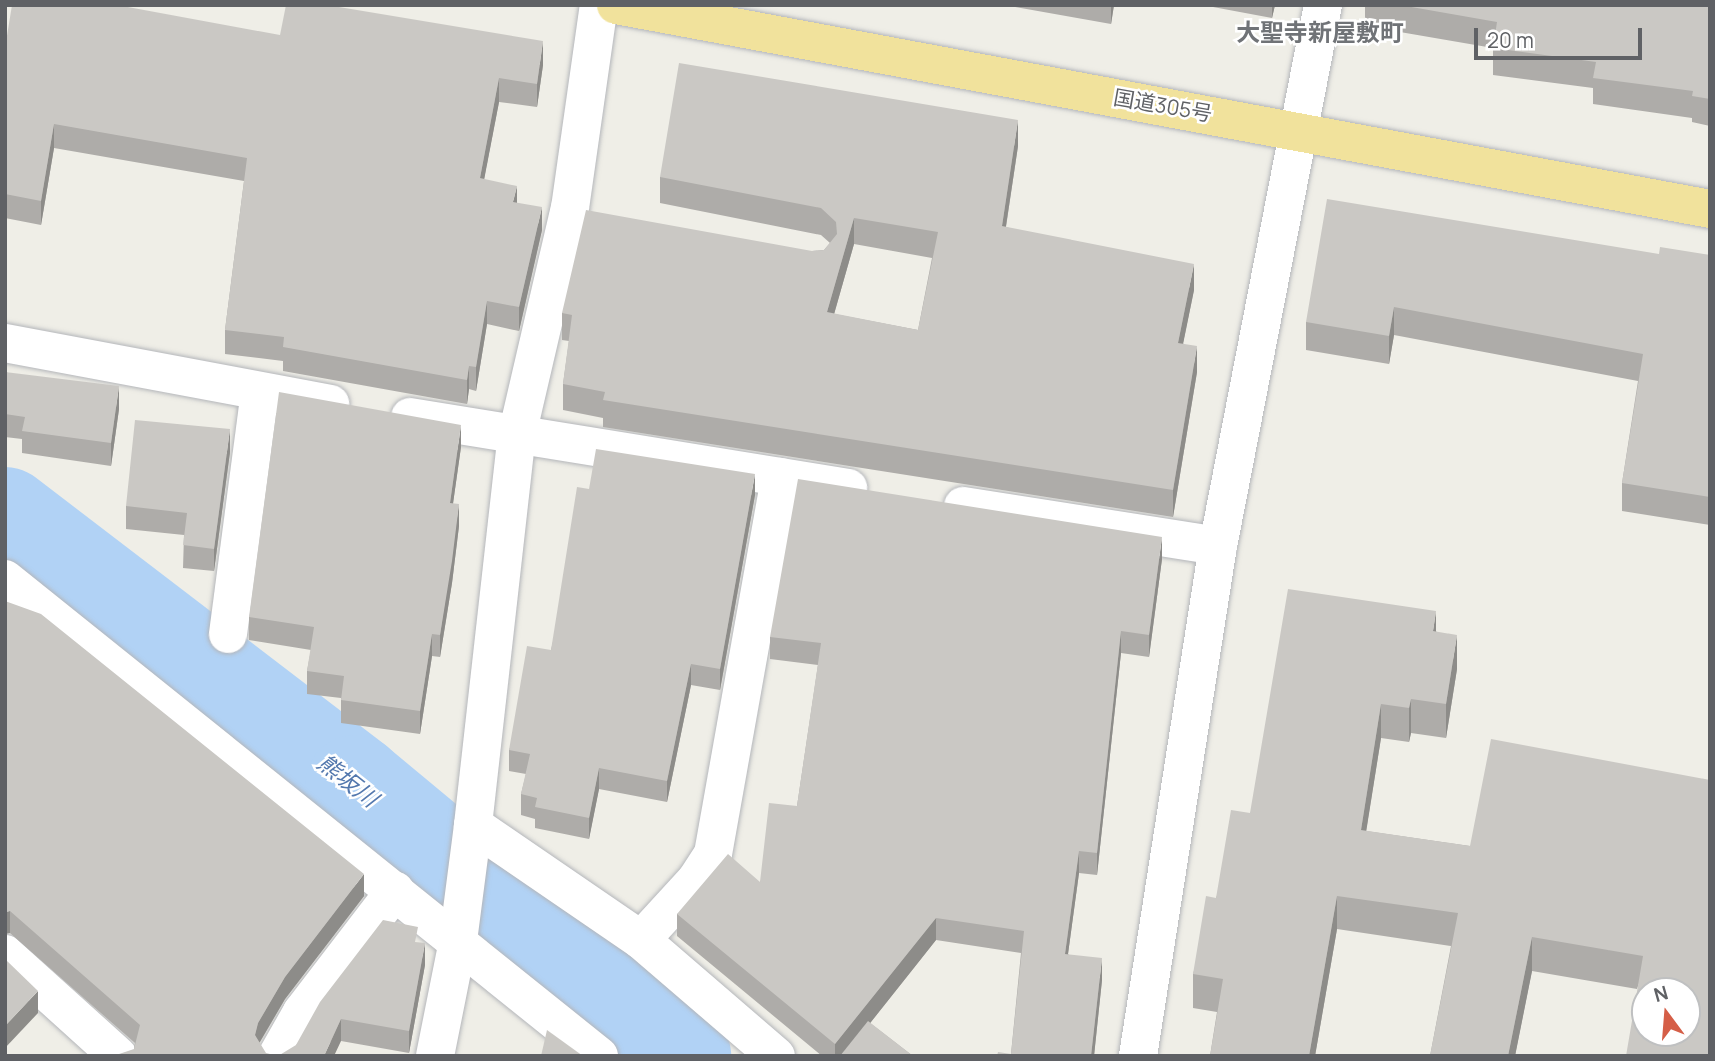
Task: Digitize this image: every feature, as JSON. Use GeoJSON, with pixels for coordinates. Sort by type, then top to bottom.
{"type":"FeatureCollection","features":[{"type":"Feature","properties":{"kind":"highway","name":"国道305号"},"geometry":{"type":"LineString","coordinates":[[616,5],[1301,130],[1710,209]]}},
{"type":"Feature","properties":{"kind":"street"},"geometry":{"type":"LineString","coordinates":[[435,1056],[459,926],[473,825],[517,435],[570,208],[599,5]]}},
{"type":"Feature","properties":{"kind":"street"},"geometry":{"type":"LineString","coordinates":[[1138,1056],[1218,545],[1301,130],[1323,5]]}},
{"type":"Feature","properties":{"kind":"street"},"geometry":{"type":"LineString","coordinates":[[570,208],[611,216]]}},
{"type":"Feature","properties":{"kind":"street"},"geometry":{"type":"LineString","coordinates":[[5,343],[260,392],[889,494]]}},
{"type":"Feature","properties":{"kind":"street"},"geometry":{"type":"LineString","coordinates":[[228,634],[260,392]]}},
{"type":"Feature","properties":{"kind":"street"},"geometry":{"type":"LineString","coordinates":[[641,940],[696,880],[713,854],[780,477]]}},
{"type":"Feature","properties":{"kind":"street"},"geometry":{"type":"LineString","coordinates":[[930,500],[1218,545]]}},
{"type":"Feature","properties":{"kind":"street"},"geometry":{"type":"LineString","coordinates":[[5,579],[395,891],[459,926],[600,1056]]}},
{"type":"Feature","properties":{"kind":"street"},"geometry":{"type":"LineString","coordinates":[[473,825],[641,940],[776,1056]]}},
{"type":"Feature","properties":{"kind":"street"},"geometry":{"type":"LineString","coordinates":[[277,1056],[302,1012],[395,891]]}},
{"type":"Feature","properties":{"kind":"street"},"geometry":{"type":"LineString","coordinates":[[5,954],[118,1056]]}},
{"type":"Feature","properties":{"kind":"building"},"geometry":{"type":"Polygon","coordinates":[[[12,5],[117,5],[280,35],[286,5],[327,5],[543,41],[537,84],[499,78],[480,178],[517,186],[513,202],[542,207],[519,307],[487,301],[476,367],[469,366],[467,380],[283,347],[284,337],[225,330],[247,158],[54,124],[41,201],[5,194],[5,48],[12,5]]]}},
{"type":"Feature","properties":{"kind":"building"},"geometry":{"type":"Polygon","coordinates":[[[1400,5],[1710,5],[1710,99],[1692,96],[1693,91],[1593,78],[1596,62],[1493,48],[1497,22],[1400,5]]]}},
{"type":"Feature","properties":{"kind":"building"},"geometry":{"type":"Polygon","coordinates":[[[679,63],[1018,120],[1002,226],[1194,264],[1178,343],[1197,346],[1173,490],[603,400],[605,392],[563,384],[572,315],[562,313],[586,210],[812,251],[824,250],[837,234],[836,222],[821,208],[660,177],[679,63]],[[854,218],[827,312],[918,330],[938,232],[854,218]]]}},
{"type":"Feature","properties":{"kind":"building"},"geometry":{"type":"Polygon","coordinates":[[[1327,199],[1659,254],[1660,247],[1710,255],[1710,497],[1622,483],[1643,354],[1394,307],[1389,336],[1306,322],[1327,199]]]}},
{"type":"Feature","properties":{"kind":"building"},"geometry":{"type":"Polygon","coordinates":[[[5,372],[119,386],[111,443],[22,431],[25,417],[5,414],[5,372]]]}},
{"type":"Feature","properties":{"kind":"building"},"geometry":{"type":"Polygon","coordinates":[[[279,392],[461,425],[450,503],[459,504],[452,561],[440,635],[432,634],[420,711],[341,700],[344,676],[307,671],[314,627],[249,617],[279,392]]]}},
{"type":"Feature","properties":{"kind":"building"},"geometry":{"type":"Polygon","coordinates":[[[135,420],[230,429],[214,549],[183,545],[187,513],[126,506],[135,420]]]}},
{"type":"Feature","properties":{"kind":"building"},"geometry":{"type":"Polygon","coordinates":[[[596,449],[755,474],[720,669],[691,664],[667,781],[599,768],[589,818],[535,807],[537,798],[521,794],[530,754],[509,750],[527,646],[551,650],[577,487],[589,489],[596,449]]]}},
{"type":"Feature","properties":{"kind":"building"},"geometry":{"type":"Polygon","coordinates":[[[798,479],[1162,537],[1149,635],[1121,631],[1097,853],[1079,851],[1065,954],[1102,958],[1091,1056],[997,1056],[998,1052],[1011,1054],[1024,931],[936,918],[835,1044],[677,914],[728,854],[760,882],[769,803],[797,806],[821,643],[770,637],[798,479]]]}},
{"type":"Feature","properties":{"kind":"building"},"geometry":{"type":"Polygon","coordinates":[[[1288,589],[1436,611],[1433,631],[1457,635],[1446,704],[1411,699],[1409,708],[1381,704],[1361,830],[1470,846],[1491,739],[1710,780],[1710,1056],[1626,1056],[1631,1027],[1631,1047],[1701,1047],[1701,977],[1639,977],[1643,956],[1532,937],[1508,1056],[1430,1056],[1458,913],[1337,896],[1309,1056],[1210,1056],[1223,979],[1193,974],[1206,896],[1216,898],[1231,810],[1250,813],[1288,589]]]}},
{"type":"Feature","properties":{"kind":"building"},"geometry":{"type":"Polygon","coordinates":[[[5,601],[41,614],[364,874],[285,977],[258,1023],[255,1035],[266,1053],[278,1056],[113,1056],[134,1049],[140,1025],[10,911],[5,912],[5,601]]]}},
{"type":"Feature","properties":{"kind":"building"},"geometry":{"type":"Polygon","coordinates":[[[383,920],[418,927],[415,942],[425,943],[409,1031],[341,1019],[324,1056],[278,1056],[296,1045],[320,1002],[383,920]]]}},
{"type":"Feature","properties":{"kind":"building"},"geometry":{"type":"Polygon","coordinates":[[[5,959],[38,991],[5,1026],[5,959]]]}},
{"type":"Feature","properties":{"kind":"building"},"geometry":{"type":"Polygon","coordinates":[[[868,1021],[913,1056],[840,1056],[868,1021]]]}},
{"type":"Feature","properties":{"kind":"building"},"geometry":{"type":"Polygon","coordinates":[[[547,1030],[583,1056],[541,1056],[547,1030]]]}},
{"type":"Feature","properties":{"kind":"waterway","name":"熊坂川"},"geometry":{"type":"LineString","coordinates":[[5,517],[355,785],[681,1056]]}},
{"type":"Feature","properties":{"kind":"district","name":"大聖寺新屋敷町"},"geometry":{"type":"Point","coordinates":[1320,32]}}]}
